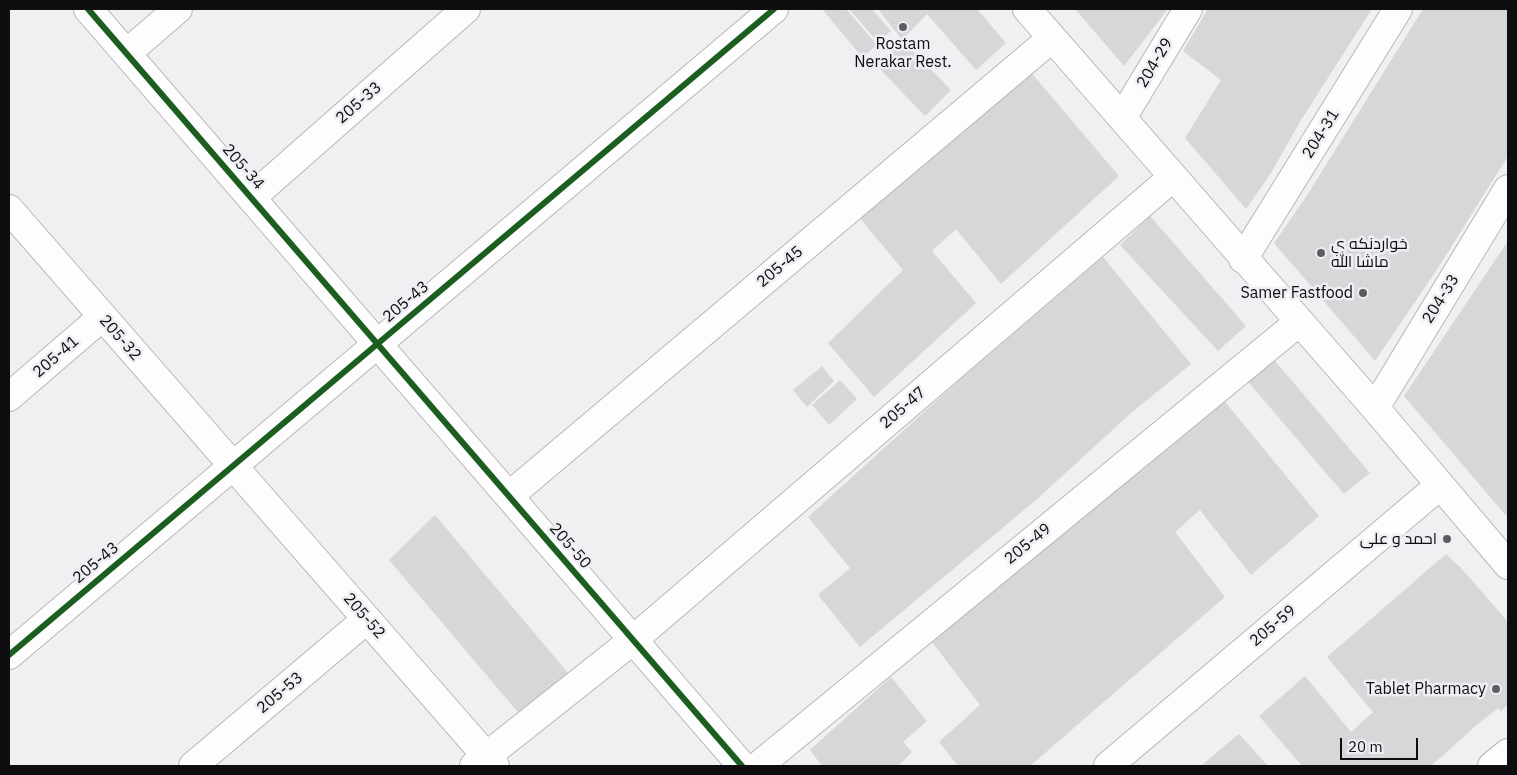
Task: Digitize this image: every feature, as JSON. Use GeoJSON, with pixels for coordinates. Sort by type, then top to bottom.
{"type":"FeatureCollection","features":[{"type":"Feature","properties":{"kind":"street","name":"205-34"},"geometry":{"type":"LineString","coordinates":[[88,9],[377,344]]}},
{"type":"Feature","properties":{"kind":"street"},"geometry":{"type":"LineString","coordinates":[[127,53],[178,9]]}},
{"type":"Feature","properties":{"kind":"street","name":"205-33"},"geometry":{"type":"LineString","coordinates":[[251,198],[466,9]]}},
{"type":"Feature","properties":{"kind":"street","name":"205-43"},"geometry":{"type":"LineString","coordinates":[[9,655],[774,9]]}},
{"type":"Feature","properties":{"kind":"street"},"geometry":{"type":"LineString","coordinates":[[1027,9],[1374,408],[1438,486],[1506,558]]}},
{"type":"Feature","properties":{"kind":"street","name":"204-29"},"geometry":{"type":"LineString","coordinates":[[1122,118],[1188,9]]}},
{"type":"Feature","properties":{"kind":"street","name":"204-31"},"geometry":{"type":"LineString","coordinates":[[1243,259],[1398,9]]}},
{"type":"Feature","properties":{"kind":"street","name":"205-45"},"geometry":{"type":"LineString","coordinates":[[509,496],[1052,38]]}},
{"type":"Feature","properties":{"kind":"street","name":"205-47"},"geometry":{"type":"LineString","coordinates":[[485,763],[633,640],[1173,177]]}},
{"type":"Feature","properties":{"kind":"street","name":"204-33"},"geometry":{"type":"LineString","coordinates":[[1374,408],[1508,189]]}},
{"type":"Feature","properties":{"kind":"street","name":"205-32"},"geometry":{"type":"LineString","coordinates":[[9,210],[232,466]]}},
{"type":"Feature","properties":{"kind":"street","name":"205-41"},"geometry":{"type":"LineString","coordinates":[[9,397],[102,317]]}},
{"type":"Feature","properties":{"kind":"street","name":"205-49"},"geometry":{"type":"LineString","coordinates":[[758,766],[1299,322]]}},
{"type":"Feature","properties":{"kind":"street","name":"205-50"},"geometry":{"type":"LineString","coordinates":[[377,344],[742,766]]}},
{"type":"Feature","properties":{"kind":"street","name":"205-52"},"geometry":{"type":"LineString","coordinates":[[232,466],[366,620],[485,763]]}},
{"type":"Feature","properties":{"kind":"street","name":"205-59"},"geometry":{"type":"LineString","coordinates":[[1108,766],[1438,486]]}},
{"type":"Feature","properties":{"kind":"street","name":"205-53"},"geometry":{"type":"LineString","coordinates":[[193,766],[366,620]]}},
{"type":"Feature","properties":{"kind":"street"},"geometry":{"type":"LineString","coordinates":[[1492,766],[1508,753]]}},
{"type":"Feature","properties":{"kind":"building"},"geometry":{"type":"Polygon","coordinates":[[[822,9],[846,9],[877,45],[862,57],[822,9]]]}},
{"type":"Feature","properties":{"kind":"building"},"geometry":{"type":"Polygon","coordinates":[[[849,9],[872,9],[891,31],[878,42],[849,9]]]}},
{"type":"Feature","properties":{"kind":"building"},"geometry":{"type":"Polygon","coordinates":[[[878,9],[977,9],[1006,43],[976,70],[927,14],[902,40],[878,9]]]}},
{"type":"Feature","properties":{"kind":"building"},"geometry":{"type":"Polygon","coordinates":[[[1075,9],[1168,9],[1124,66],[1075,9]]]}},
{"type":"Feature","properties":{"kind":"building"},"geometry":{"type":"Polygon","coordinates":[[[1208,9],[1372,9],[1301,120],[1271,173],[1246,209],[1185,138],[1221,80],[1183,51],[1208,9]]]}},
{"type":"Feature","properties":{"kind":"building"},"geometry":{"type":"Polygon","coordinates":[[[1423,9],[1508,9],[1508,156],[1438,268],[1375,361],[1274,243],[1306,197],[1423,9]]]}},
{"type":"Feature","properties":{"kind":"building"},"geometry":{"type":"Polygon","coordinates":[[[902,40],[951,90],[925,116],[877,66],[902,40]]]}},
{"type":"Feature","properties":{"kind":"building"},"geometry":{"type":"Polygon","coordinates":[[[1023,63],[1119,176],[1001,284],[956,229],[932,251],[976,303],[874,397],[828,343],[903,270],[858,216],[1023,63]]]}},
{"type":"Feature","properties":{"kind":"building"},"geometry":{"type":"Polygon","coordinates":[[[1150,216],[1246,326],[1218,351],[1120,245],[1150,216]]]}},
{"type":"Feature","properties":{"kind":"building"},"geometry":{"type":"Polygon","coordinates":[[[1508,241],[1508,518],[1404,396],[1508,241]]]}},
{"type":"Feature","properties":{"kind":"building"},"geometry":{"type":"Polygon","coordinates":[[[1103,257],[1191,364],[1130,414],[1036,500],[860,647],[818,595],[850,568],[808,517],[955,384],[1103,257]]]}},
{"type":"Feature","properties":{"kind":"building"},"geometry":{"type":"Polygon","coordinates":[[[1270,355],[1370,473],[1344,494],[1244,377],[1270,355]]]}},
{"type":"Feature","properties":{"kind":"building"},"geometry":{"type":"Polygon","coordinates":[[[822,366],[834,381],[807,407],[793,390],[822,366]]]}},
{"type":"Feature","properties":{"kind":"building"},"geometry":{"type":"Polygon","coordinates":[[[840,380],[857,399],[829,425],[812,405],[840,380]]]}},
{"type":"Feature","properties":{"kind":"building"},"geometry":{"type":"Polygon","coordinates":[[[1221,397],[1319,516],[1251,575],[1200,510],[1175,532],[1225,597],[1030,766],[958,766],[939,742],[980,705],[932,642],[1221,397]]]}},
{"type":"Feature","properties":{"kind":"building"},"geometry":{"type":"Polygon","coordinates":[[[435,515],[568,673],[522,717],[389,560],[435,515]]]}},
{"type":"Feature","properties":{"kind":"building"},"geometry":{"type":"Polygon","coordinates":[[[1446,554],[1463,570],[1508,622],[1508,705],[1501,711],[1498,708],[1431,766],[1302,766],[1259,716],[1305,676],[1351,732],[1373,712],[1327,657],[1446,554]]]}},
{"type":"Feature","properties":{"kind":"building"},"geometry":{"type":"Polygon","coordinates":[[[891,677],[927,721],[903,742],[912,752],[898,766],[822,766],[810,750],[891,677]]]}},
{"type":"Feature","properties":{"kind":"building"},"geometry":{"type":"Polygon","coordinates":[[[1239,734],[1268,766],[1201,766],[1216,753],[1239,734]]]}},
{"type":"Feature","properties":{"kind":"cycle path"},"geometry":{"type":"LineString","coordinates":[[88,9],[742,766]]}},
{"type":"Feature","properties":{"kind":"cycle path"},"geometry":{"type":"LineString","coordinates":[[9,655],[774,9]]}},
{"type":"Feature","properties":{"kind":"place","name":"Rostam Nerakar Rest."},"geometry":{"type":"Point","coordinates":[903,27]}},
{"type":"Feature","properties":{"kind":"place","name":"خواردنكه ي ماشا الله"},"geometry":{"type":"Point","coordinates":[1321,253]}},
{"type":"Feature","properties":{"kind":"place","name":"Samer Fastfood"},"geometry":{"type":"Point","coordinates":[1363,293]}},
{"type":"Feature","properties":{"kind":"place","name":"احمد و علی"},"geometry":{"type":"Point","coordinates":[1447,539]}},
{"type":"Feature","properties":{"kind":"place","name":"Tablet Pharmacy"},"geometry":{"type":"Point","coordinates":[1496,689]}}]}
